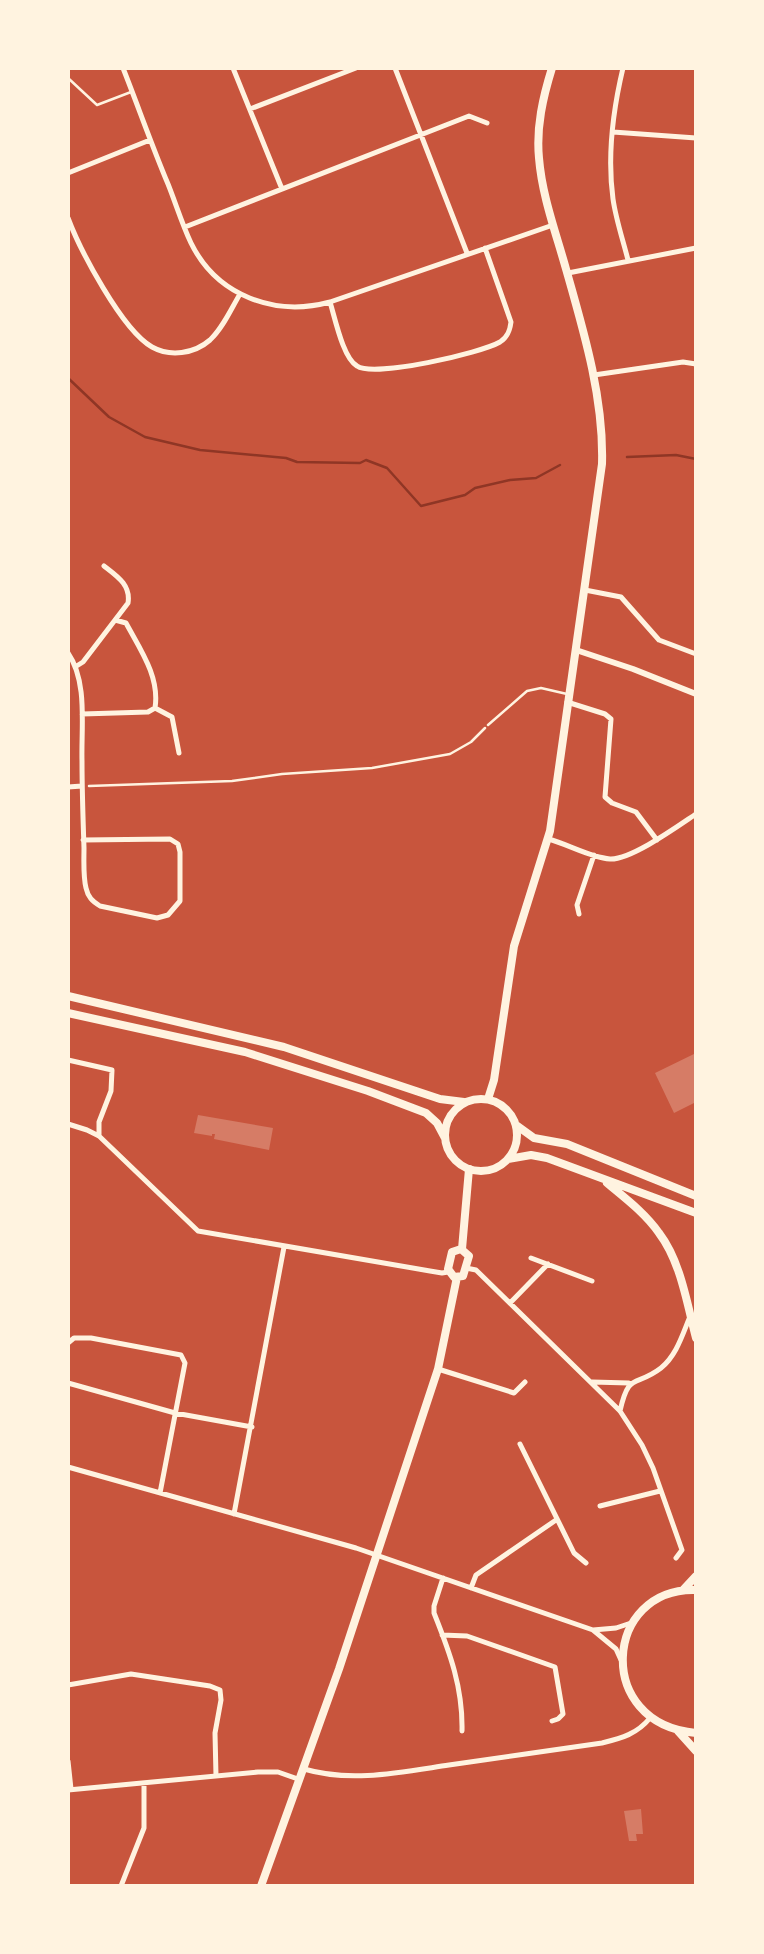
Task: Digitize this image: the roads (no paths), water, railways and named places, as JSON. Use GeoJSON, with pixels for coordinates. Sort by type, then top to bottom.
{"type":"FeatureCollection","features":[{"type":"Feature","properties":{"kind":"main road"},"geometry":{"type":"LineString","coordinates":[[488,1099],[514,946],[548,838],[602,462],[594,376],[543,189],[538,155],[542,101],[552,68]]}},
{"type":"Feature","properties":{"kind":"main road"},"geometry":{"type":"LineString","coordinates":[[68,994],[284,1047],[440,1100],[488,1099],[506,1108],[516,1125],[534,1138],[567,1144],[696,1196]]}},
{"type":"Feature","properties":{"kind":"main road"},"geometry":{"type":"LineString","coordinates":[[68,1012],[245,1052],[426,1113],[437,1123],[452,1157],[469,1169],[490,1170],[508,1159],[548,1158],[696,1214]]}},
{"type":"Feature","properties":{"kind":"main road"},"geometry":{"type":"LineString","coordinates":[[444,1138],[449,1117],[464,1102]]}},
{"type":"Feature","properties":{"kind":"main road"},"geometry":{"type":"LineString","coordinates":[[508,1159],[517,1137],[516,1125]]}},
{"type":"Feature","properties":{"kind":"main road"},"geometry":{"type":"LineString","coordinates":[[462,1249],[469,1169]]}},
{"type":"Feature","properties":{"kind":"main road"},"geometry":{"type":"LineString","coordinates":[[600,1177],[661,1234],[673,1257],[696,1338]]}},
{"type":"Feature","properties":{"kind":"main road"},"geometry":{"type":"LineString","coordinates":[[457,1278],[463,1276],[469,1256],[462,1249]]}},
{"type":"Feature","properties":{"kind":"main road"},"geometry":{"type":"LineString","coordinates":[[457,1278],[448,1272],[452,1252],[462,1249]]}},
{"type":"Feature","properties":{"kind":"main road"},"geometry":{"type":"LineString","coordinates":[[261,1886],[339,1669],[438,1370],[457,1278]]}},
{"type":"Feature","properties":{"kind":"main road"},"geometry":{"type":"LineString","coordinates":[[683,1590],[696,1576]]}},
{"type":"Feature","properties":{"kind":"main road"},"geometry":{"type":"LineString","coordinates":[[696,1590],[683,1590],[653,1602],[634,1622],[625,1640],[622,1661],[625,1682],[635,1702],[650,1718],[678,1731],[696,1733]]}},
{"type":"Feature","properties":{"kind":"main road"},"geometry":{"type":"LineString","coordinates":[[678,1731],[696,1751]]}},
{"type":"Feature","properties":{"kind":"street"},"geometry":{"type":"LineString","coordinates":[[123,68],[192,244],[219,279],[260,303],[279,308],[330,302],[553,225]]}},
{"type":"Feature","properties":{"kind":"street"},"geometry":{"type":"LineString","coordinates":[[233,68],[282,189]]}},
{"type":"Feature","properties":{"kind":"street"},"geometry":{"type":"LineString","coordinates":[[250,109],[351,68]]}},
{"type":"Feature","properties":{"kind":"street"},"geometry":{"type":"LineString","coordinates":[[395,68],[467,253]]}},
{"type":"Feature","properties":{"kind":"street"},"geometry":{"type":"LineString","coordinates":[[624,68],[614,104],[610,162],[613,202],[628,260]]}},
{"type":"Feature","properties":{"kind":"street"},"geometry":{"type":"LineString","coordinates":[[185,227],[469,116],[487,124]]}},
{"type":"Feature","properties":{"kind":"street"},"geometry":{"type":"LineString","coordinates":[[612,132],[696,138]]}},
{"type":"Feature","properties":{"kind":"street"},"geometry":{"type":"LineString","coordinates":[[68,173],[150,140]]}},
{"type":"Feature","properties":{"kind":"street"},"geometry":{"type":"LineString","coordinates":[[68,218],[98,281],[136,333],[152,347],[174,354],[209,341],[240,294]]}},
{"type":"Feature","properties":{"kind":"street"},"geometry":{"type":"LineString","coordinates":[[330,302],[348,358],[366,370],[418,365],[475,351],[502,341],[511,322],[485,248]]}},
{"type":"Feature","properties":{"kind":"street"},"geometry":{"type":"LineString","coordinates":[[568,274],[696,248]]}},
{"type":"Feature","properties":{"kind":"street"},"geometry":{"type":"LineString","coordinates":[[594,376],[682,362],[696,364]]}},
{"type":"Feature","properties":{"kind":"street"},"geometry":{"type":"LineString","coordinates":[[75,666],[83,662],[128,602],[130,595],[122,580],[104,566]]}},
{"type":"Feature","properties":{"kind":"street"},"geometry":{"type":"LineString","coordinates":[[585,590],[621,597],[658,640],[696,654]]}},
{"type":"Feature","properties":{"kind":"street"},"geometry":{"type":"LineString","coordinates":[[115,620],[126,623],[149,667],[155,689],[154,708]]}},
{"type":"Feature","properties":{"kind":"street"},"geometry":{"type":"LineString","coordinates":[[576,650],[696,694]]}},
{"type":"Feature","properties":{"kind":"street"},"geometry":{"type":"LineString","coordinates":[[68,653],[79,682],[85,886],[92,901],[100,906],[158,918],[168,915],[180,901],[180,852],[175,841],[84,840]]}},
{"type":"Feature","properties":{"kind":"street"},"geometry":{"type":"LineString","coordinates":[[568,698],[612,719],[605,798],[636,812],[657,840]]}},
{"type":"Feature","properties":{"kind":"street"},"geometry":{"type":"LineString","coordinates":[[81,714],[148,712],[154,708]]}},
{"type":"Feature","properties":{"kind":"street"},"geometry":{"type":"LineString","coordinates":[[154,708],[172,717],[179,753]]}},
{"type":"Feature","properties":{"kind":"street"},"geometry":{"type":"LineString","coordinates":[[68,787],[82,786]]}},
{"type":"Feature","properties":{"kind":"street"},"geometry":{"type":"LineString","coordinates":[[548,838],[606,858],[618,858],[657,840],[696,814]]}},
{"type":"Feature","properties":{"kind":"street"},"geometry":{"type":"LineString","coordinates":[[579,914],[577,905],[594,854]]}},
{"type":"Feature","properties":{"kind":"street"},"geometry":{"type":"LineString","coordinates":[[68,1060],[112,1070],[111,1091],[98,1122],[99,1136]]}},
{"type":"Feature","properties":{"kind":"street"},"geometry":{"type":"LineString","coordinates":[[68,1124],[99,1136],[198,1231],[448,1272]]}},
{"type":"Feature","properties":{"kind":"street"},"geometry":{"type":"LineString","coordinates":[[234,1514],[284,1247]]}},
{"type":"Feature","properties":{"kind":"street"},"geometry":{"type":"LineString","coordinates":[[531,1258],[592,1281]]}},
{"type":"Feature","properties":{"kind":"street"},"geometry":{"type":"LineString","coordinates":[[510,1303],[548,1264]]}},
{"type":"Feature","properties":{"kind":"street"},"geometry":{"type":"LineString","coordinates":[[466,1268],[476,1270],[620,1411],[654,1468],[682,1550],[676,1558]]}},
{"type":"Feature","properties":{"kind":"street"},"geometry":{"type":"LineString","coordinates":[[592,1382],[629,1383],[661,1368],[677,1349],[690,1316]]}},
{"type":"Feature","properties":{"kind":"street"},"geometry":{"type":"LineString","coordinates":[[68,1343],[74,1338],[92,1338],[181,1355],[185,1364],[160,1493]]}},
{"type":"Feature","properties":{"kind":"street"},"geometry":{"type":"LineString","coordinates":[[438,1370],[514,1393],[524,1382]]}},
{"type":"Feature","properties":{"kind":"street"},"geometry":{"type":"LineString","coordinates":[[620,1411],[629,1383]]}},
{"type":"Feature","properties":{"kind":"street"},"geometry":{"type":"LineString","coordinates":[[68,1384],[175,1413],[252,1427]]}},
{"type":"Feature","properties":{"kind":"street"},"geometry":{"type":"LineString","coordinates":[[520,1444],[574,1553],[586,1564]]}},
{"type":"Feature","properties":{"kind":"street"},"geometry":{"type":"LineString","coordinates":[[68,1467],[376,1555],[593,1630],[616,1649],[622,1661]]}},
{"type":"Feature","properties":{"kind":"street"},"geometry":{"type":"LineString","coordinates":[[600,1506],[661,1491]]}},
{"type":"Feature","properties":{"kind":"street"},"geometry":{"type":"LineString","coordinates":[[471,1588],[476,1575],[556,1520]]}},
{"type":"Feature","properties":{"kind":"street"},"geometry":{"type":"LineString","coordinates":[[443,1578],[434,1606],[459,1683],[462,1731]]}},
{"type":"Feature","properties":{"kind":"street"},"geometry":{"type":"LineString","coordinates":[[593,1630],[634,1622]]}},
{"type":"Feature","properties":{"kind":"street"},"geometry":{"type":"LineString","coordinates":[[442,1635],[467,1636],[555,1667],[563,1714],[552,1721]]}},
{"type":"Feature","properties":{"kind":"street"},"geometry":{"type":"LineString","coordinates":[[68,1685],[131,1674],[220,1690],[214,1733],[216,1776]]}},
{"type":"Feature","properties":{"kind":"street"},"geometry":{"type":"LineString","coordinates":[[302,1768],[353,1775],[402,1772],[602,1743],[633,1734],[650,1718]]}},
{"type":"Feature","properties":{"kind":"street"},"geometry":{"type":"LineString","coordinates":[[68,1760],[69,1790],[278,1772],[298,1779]]}},
{"type":"Feature","properties":{"kind":"street"},"geometry":{"type":"LineString","coordinates":[[121,1886],[144,1828],[144,1782]]}},
{"type":"Feature","properties":{"kind":"lane"},"geometry":{"type":"LineString","coordinates":[[68,78],[97,105],[132,92]]}},
{"type":"Feature","properties":{"kind":"lane"},"geometry":{"type":"LineString","coordinates":[[488,726],[527,691],[541,688],[568,698]]}},
{"type":"Feature","properties":{"kind":"waterway"},"geometry":{"type":"LineString","coordinates":[[68,378],[109,417],[145,437],[200,450],[297,462],[366,460],[387,468],[421,506],[465,495],[475,488],[536,478],[560,465]]}},
{"type":"Feature","properties":{"kind":"waterway"},"geometry":{"type":"LineString","coordinates":[[627,457],[676,455],[696,459]]}}]}
